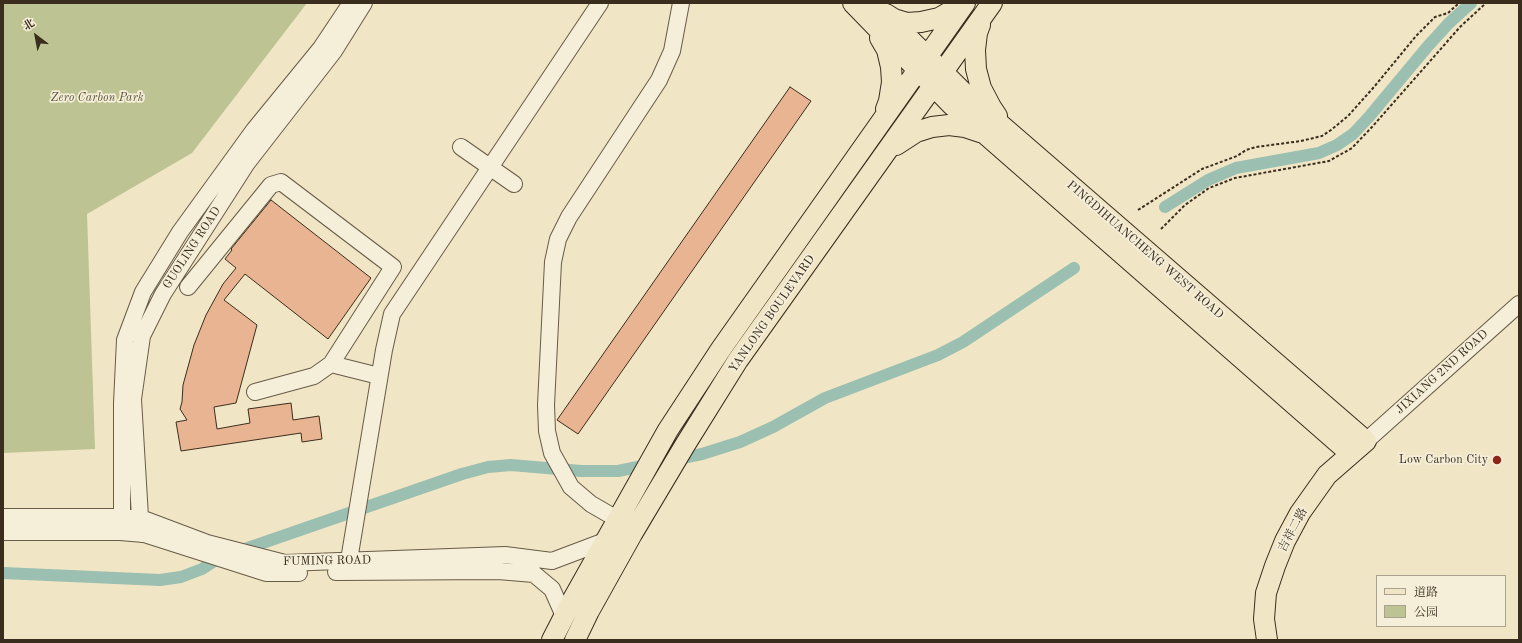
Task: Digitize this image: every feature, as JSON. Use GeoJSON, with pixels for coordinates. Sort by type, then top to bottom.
{"type":"FeatureCollection","features":[{"type":"Feature","properties":{"kind":"main road"},"geometry":{"type":"LineString","coordinates":[[853,3],[907,23],[939,18],[964,3]]}},
{"type":"Feature","properties":{"kind":"main road","name":"YANLONG BOULEVARD"},"geometry":{"type":"LineString","coordinates":[[552,640],[617,519],[681,410],[721,349],[964,3]]}},
{"type":"Feature","properties":{"kind":"main road"},"geometry":{"type":"LineString","coordinates":[[988,9],[977,34],[975,50],[976,69],[981,88],[991,107],[1007,131]]}},
{"type":"Feature","properties":{"kind":"main road","name":"YANLONG BOULEVARD"},"geometry":{"type":"LineString","coordinates":[[575,640],[589,610],[660,486],[738,360],[988,9]]}},
{"type":"Feature","properties":{"kind":"main road"},"geometry":{"type":"LineString","coordinates":[[874,11],[891,67],[892,82],[889,101],[882,120]]}},
{"type":"Feature","properties":{"kind":"main road","name":"PINGDIHUANCHENG WEST ROAD"},"geometry":{"type":"LineString","coordinates":[[874,11],[922,64],[938,79],[964,93],[1007,131],[1098,220],[1358,447]]}},
{"type":"Feature","properties":{"kind":"main road","name":"PINGDIHUANCHENG WEST ROAD"},"geometry":{"type":"LineString","coordinates":[[938,79],[952,105],[987,135],[1098,220]]}},
{"type":"Feature","properties":{"kind":"main road"},"geometry":{"type":"LineString","coordinates":[[884,156],[899,142],[916,132],[932,127],[949,125],[965,127],[987,135]]}},
{"type":"Feature","properties":{"kind":"main road","name":"吉祥二路"},"geometry":{"type":"LineString","coordinates":[[1267,640],[1264,619],[1266,593],[1285,540],[1300,513],[1327,475],[1358,447]]}},
{"type":"Feature","properties":{"kind":"street","name":"GUOLING ROAD"},"geometry":{"type":"LineString","coordinates":[[122,524],[122,403],[125,340],[143,292],[180,232],[254,130],[321,48],[351,3]]}},
{"type":"Feature","properties":{"kind":"street","name":"GUOLING ROAD"},"geometry":{"type":"LineString","coordinates":[[141,527],[133,399],[142,336],[163,294],[247,163],[334,51],[364,3]]}},
{"type":"Feature","properties":{"kind":"street"},"geometry":{"type":"LineString","coordinates":[[347,567],[379,376],[392,314],[600,3]]}},
{"type":"Feature","properties":{"kind":"street"},"geometry":{"type":"LineString","coordinates":[[617,519],[591,504],[571,487],[552,453],[546,431],[553,262],[558,239],[570,217],[659,80],[672,51],[681,3]]}},
{"type":"Feature","properties":{"kind":"street"},"geometry":{"type":"LineString","coordinates":[[461,147],[514,184]]}},
{"type":"Feature","properties":{"kind":"street"},"geometry":{"type":"LineString","coordinates":[[188,287],[271,184],[281,182],[393,267],[331,364],[314,376],[255,392]]}},
{"type":"Feature","properties":{"kind":"street","name":"JIXIANG 2ND ROAD"},"geometry":{"type":"LineString","coordinates":[[1358,447],[1519,304]]}},
{"type":"Feature","properties":{"kind":"street"},"geometry":{"type":"LineString","coordinates":[[331,364],[379,376]]}},
{"type":"Feature","properties":{"kind":"street","name":"FUMING ROAD"},"geometry":{"type":"LineString","coordinates":[[3,517],[122,524],[141,527],[182,546],[266,573],[505,555],[552,561],[605,541]]}},
{"type":"Feature","properties":{"kind":"street","name":"FUMING ROAD"},"geometry":{"type":"LineString","coordinates":[[141,527],[146,520],[207,542],[285,563],[347,567],[498,571],[534,574],[552,589],[564,616]]}},
{"type":"Feature","properties":{"kind":"street","name":"FUMING ROAD"},"geometry":{"type":"LineString","coordinates":[[3,532],[122,524]]}},
{"type":"Feature","properties":{"kind":"path"},"geometry":{"type":"LineString","coordinates":[[1138,210],[1202,169],[1237,156],[1246,150],[1322,136],[1348,116],[1416,36],[1435,17],[1448,13],[1459,3]]}},
{"type":"Feature","properties":{"kind":"path"},"geometry":{"type":"LineString","coordinates":[[1161,229],[1185,205],[1209,188],[1235,178],[1329,161],[1352,148],[1460,28],[1486,3]]}},
{"type":"Feature","properties":{"kind":"green space","name":"Zero Carbon Park"},"geometry":{"type":"Polygon","coordinates":[[[3,3],[307,3],[192,153],[87,214],[95,449],[3,453],[3,3]]]}},
{"type":"Feature","properties":{"kind":"building"},"geometry":{"type":"Polygon","coordinates":[[[790,87],[811,101],[578,434],[557,420],[790,87]]]}},
{"type":"Feature","properties":{"kind":"building"},"geometry":{"type":"Polygon","coordinates":[[[271,200],[371,278],[328,339],[245,274],[224,300],[257,325],[236,403],[214,407],[217,429],[250,423],[248,409],[291,403],[293,420],[319,416],[322,439],[302,442],[301,433],[181,451],[176,422],[187,420],[180,409],[183,385],[194,345],[206,315],[223,284],[236,268],[225,259],[232,250],[231,249],[271,200]]]}},
{"type":"Feature","properties":{"kind":"waterway"},"geometry":{"type":"LineString","coordinates":[[1165,207],[1208,180],[1236,168],[1319,153],[1337,145],[1353,134],[1428,46],[1449,23],[1471,3]]}},
{"type":"Feature","properties":{"kind":"waterway"},"geometry":{"type":"LineString","coordinates":[[3,573],[160,580],[181,577],[202,569],[219,558],[462,474],[488,467],[511,465],[581,471],[618,471],[702,454],[740,442],[773,427],[825,398],[938,355],[963,342],[1074,268]]}},
{"type":"Feature","properties":{"kind":"place","name":"Low Carbon City"},"geometry":{"type":"Point","coordinates":[1497,460]}}]}
